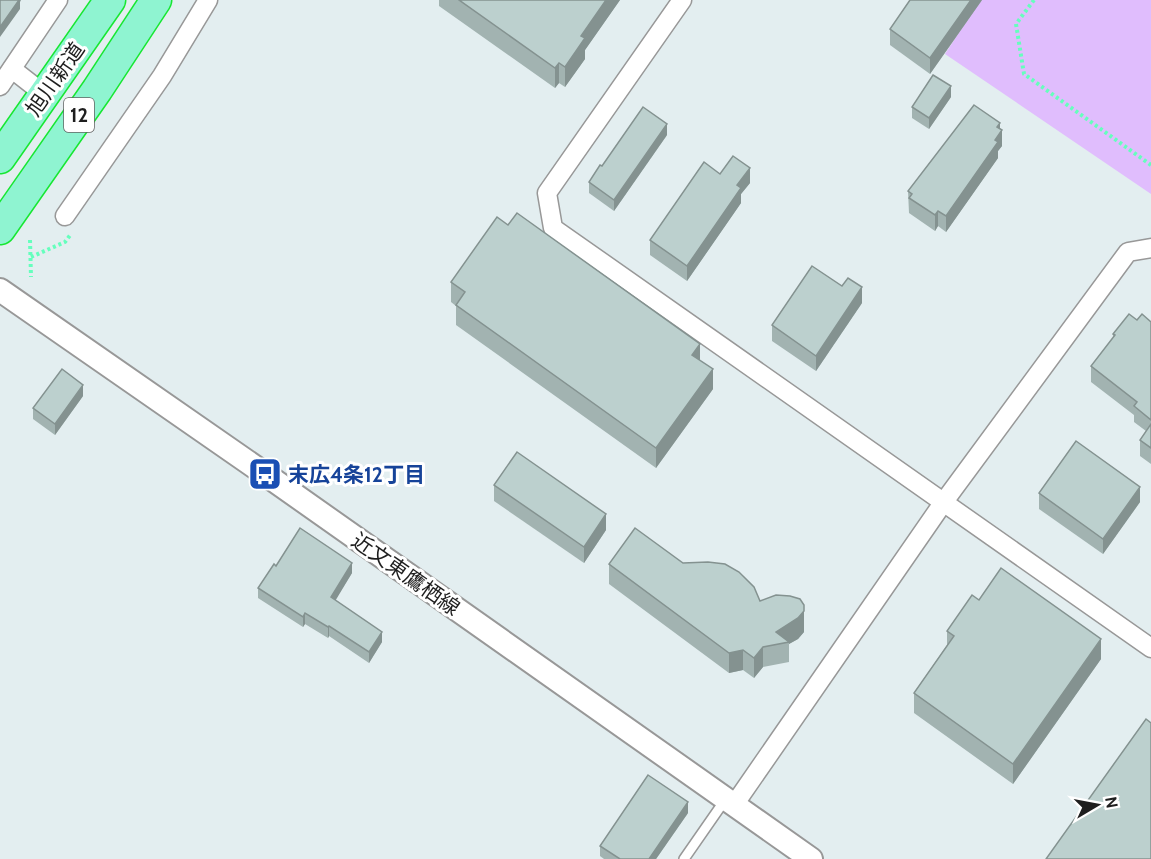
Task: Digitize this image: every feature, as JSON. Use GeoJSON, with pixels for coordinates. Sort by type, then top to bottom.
{"type":"FeatureCollection","features":[{"type":"Feature","properties":{"kind":"highway","name":"旭川新道"},"geometry":{"type":"LineString","coordinates":[[0,158],[110,0]]}},
{"type":"Feature","properties":{"kind":"highway","name":"旭川新道"},"geometry":{"type":"LineString","coordinates":[[0,229],[97,90],[156,0]]}},
{"type":"Feature","properties":{"kind":"street"},"geometry":{"type":"LineString","coordinates":[[0,86],[58,0]]}},
{"type":"Feature","properties":{"kind":"street"},"geometry":{"type":"LineString","coordinates":[[65,216],[162,76],[208,0]]}},
{"type":"Feature","properties":{"kind":"street"},"geometry":{"type":"LineString","coordinates":[[682,0],[546,193],[554,228],[1151,648]]}},
{"type":"Feature","properties":{"kind":"street"},"geometry":{"type":"LineString","coordinates":[[12,69],[44,94]]}},
{"type":"Feature","properties":{"kind":"street"},"geometry":{"type":"LineString","coordinates":[[730,802],[943,503],[1128,252],[1151,248]]}},
{"type":"Feature","properties":{"kind":"street","name":"近文東鷹栖線"},"geometry":{"type":"LineString","coordinates":[[0,290],[811,859]]}},
{"type":"Feature","properties":{"kind":"lane"},"geometry":{"type":"LineString","coordinates":[[684,859],[730,802]]}},
{"type":"Feature","properties":{"kind":"path"},"geometry":{"type":"LineString","coordinates":[[1034,0],[1016,24],[1024,74],[1151,165]]}},
{"type":"Feature","properties":{"kind":"path"},"geometry":{"type":"LineString","coordinates":[[30,240],[31,277]]}},
{"type":"Feature","properties":{"kind":"shaded area"},"geometry":{"type":"Polygon","coordinates":[[[980,0],[1151,0],[1151,194],[945,54],[980,0]]]}},
{"type":"Feature","properties":{"kind":"building"},"geometry":{"type":"Polygon","coordinates":[[[0,0],[19,0],[0,27],[0,0]]]}},
{"type":"Feature","properties":{"kind":"building"},"geometry":{"type":"Polygon","coordinates":[[[459,0],[606,0],[581,36],[585,38],[565,67],[559,63],[555,68],[459,0]]]}},
{"type":"Feature","properties":{"kind":"building"},"geometry":{"type":"Polygon","coordinates":[[[910,0],[971,0],[930,58],[890,29],[910,0]]]}},
{"type":"Feature","properties":{"kind":"building"},"geometry":{"type":"Polygon","coordinates":[[[933,75],[951,86],[929,118],[912,107],[933,75]]]}},
{"type":"Feature","properties":{"kind":"building"},"geometry":{"type":"Polygon","coordinates":[[[974,105],[1000,123],[997,127],[1002,130],[995,140],[998,142],[946,216],[938,211],[935,215],[909,198],[912,194],[908,191],[974,105]]]}},
{"type":"Feature","properties":{"kind":"building"},"geometry":{"type":"Polygon","coordinates":[[[643,107],[667,124],[614,200],[589,182],[643,107]]]}},
{"type":"Feature","properties":{"kind":"building"},"geometry":{"type":"Polygon","coordinates":[[[733,156],[750,168],[737,185],[741,188],[687,266],[650,240],[704,162],[720,174],[733,156]]]}},
{"type":"Feature","properties":{"kind":"building"},"geometry":{"type":"Polygon","coordinates":[[[517,213],[700,344],[692,355],[713,369],[656,448],[456,305],[465,292],[451,282],[497,217],[508,225],[517,213]]]}},
{"type":"Feature","properties":{"kind":"building"},"geometry":{"type":"Polygon","coordinates":[[[812,266],[842,286],[848,278],[862,287],[816,356],[772,325],[812,266]]]}},
{"type":"Feature","properties":{"kind":"building"},"geometry":{"type":"Polygon","coordinates":[[[1129,314],[1137,320],[1142,314],[1151,322],[1151,420],[1134,406],[1137,402],[1091,366],[1129,314]]]}},
{"type":"Feature","properties":{"kind":"building"},"geometry":{"type":"Polygon","coordinates":[[[62,369],[83,385],[55,424],[33,408],[62,369]]]}},
{"type":"Feature","properties":{"kind":"building"},"geometry":{"type":"Polygon","coordinates":[[[1151,424],[1151,448],[1140,440],[1151,424]]]}},
{"type":"Feature","properties":{"kind":"building"},"geometry":{"type":"Polygon","coordinates":[[[1076,441],[1140,487],[1103,539],[1039,493],[1076,441]]]}},
{"type":"Feature","properties":{"kind":"building"},"geometry":{"type":"Polygon","coordinates":[[[517,452],[606,514],[584,547],[494,485],[517,452]]]}},
{"type":"Feature","properties":{"kind":"building"},"geometry":{"type":"Polygon","coordinates":[[[300,528],[352,563],[331,597],[382,632],[369,652],[305,613],[303,617],[258,588],[274,564],[276,566],[300,528]]]}},
{"type":"Feature","properties":{"kind":"building"},"geometry":{"type":"Polygon","coordinates":[[[635,528],[683,563],[725,564],[739,572],[754,587],[760,601],[776,595],[800,599],[804,605],[804,611],[798,618],[776,632],[789,642],[763,647],[754,658],[743,650],[729,653],[609,564],[635,528]]]}},
{"type":"Feature","properties":{"kind":"building"},"geometry":{"type":"Polygon","coordinates":[[[1001,568],[1101,639],[1013,764],[914,693],[954,636],[947,631],[972,595],[979,600],[1001,568]]]}},
{"type":"Feature","properties":{"kind":"building"},"geometry":{"type":"Polygon","coordinates":[[[1146,719],[1151,723],[1151,859],[1046,859],[1146,719]]]}},
{"type":"Feature","properties":{"kind":"building"},"geometry":{"type":"Polygon","coordinates":[[[648,775],[688,802],[649,859],[620,859],[600,846],[648,775]]]}},
{"type":"Feature","properties":{"kind":"place","name":"末広4条12丁目"},"geometry":{"type":"Point","coordinates":[265,474]}}]}
